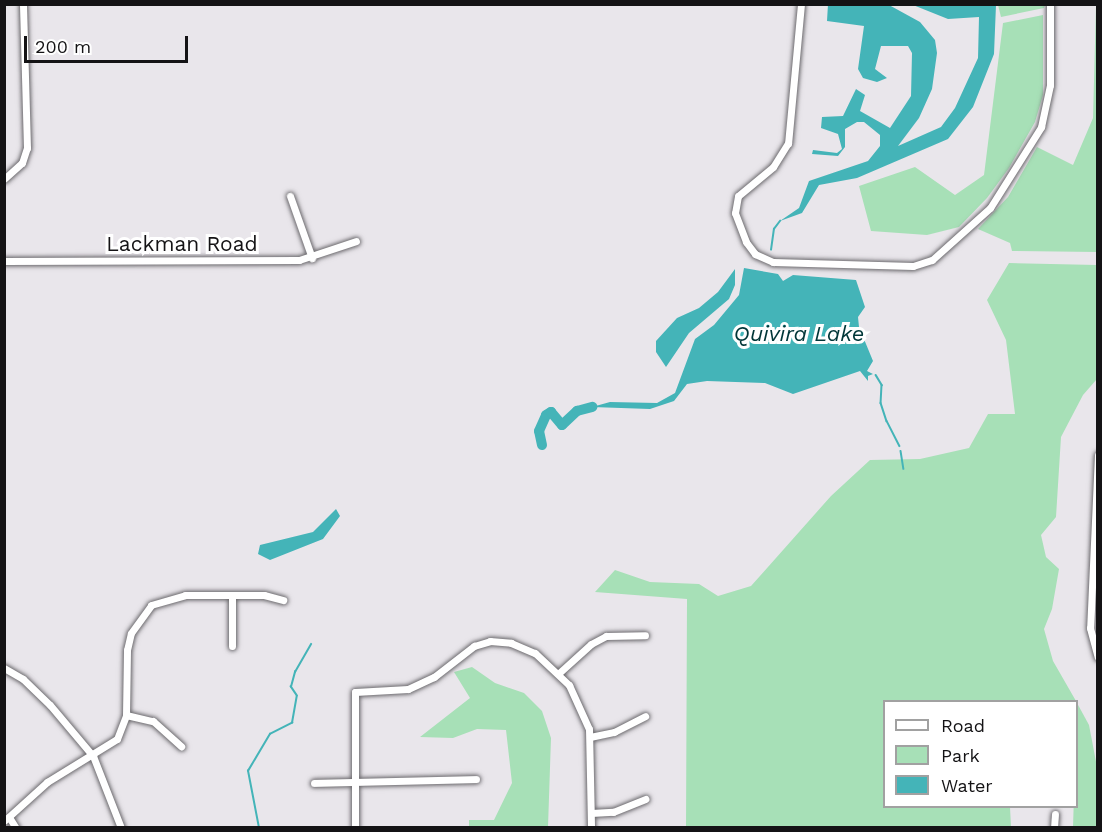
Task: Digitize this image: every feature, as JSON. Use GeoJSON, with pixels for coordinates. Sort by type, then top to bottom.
{"type":"FeatureCollection","features":[{"type":"Feature","properties":{"kind":"street"},"geometry":{"type":"LineString","coordinates":[[4,178],[22,164],[27,148],[23,4]]}},
{"type":"Feature","properties":{"kind":"street"},"geometry":{"type":"LineString","coordinates":[[801,4],[788,143],[781,159],[738,196],[735,213],[740,227],[754,254],[773,262],[913,266],[932,260],[994,203],[1041,127],[1049,98],[1050,4]]}},
{"type":"Feature","properties":{"kind":"street"},"geometry":{"type":"LineString","coordinates":[[290,196],[312,258]]}},
{"type":"Feature","properties":{"kind":"street","name":"Lackman Road"},"geometry":{"type":"LineString","coordinates":[[4,261],[312,258],[356,241]]}},
{"type":"Feature","properties":{"kind":"street"},"geometry":{"type":"LineString","coordinates":[[1098,455],[1094,608],[1090,633],[1098,657]]}},
{"type":"Feature","properties":{"kind":"street"},"geometry":{"type":"LineString","coordinates":[[232,595],[232,646]]}},
{"type":"Feature","properties":{"kind":"street"},"geometry":{"type":"LineString","coordinates":[[16,828],[7,819],[47,782],[93,756],[117,739],[126,715],[127,650],[131,633],[151,605],[174,597],[264,595],[283,600]]}},
{"type":"Feature","properties":{"kind":"street"},"geometry":{"type":"LineString","coordinates":[[559,673],[591,644],[606,636],[645,635]]}},
{"type":"Feature","properties":{"kind":"street"},"geometry":{"type":"LineString","coordinates":[[355,828],[355,692],[408,690],[434,677],[474,646],[490,642],[511,643],[535,653],[559,673],[581,707],[590,737],[591,828]]}},
{"type":"Feature","properties":{"kind":"street"},"geometry":{"type":"LineString","coordinates":[[4,668],[23,679],[50,705],[93,756],[121,828]]}},
{"type":"Feature","properties":{"kind":"street"},"geometry":{"type":"LineString","coordinates":[[126,715],[153,721],[181,746]]}},
{"type":"Feature","properties":{"kind":"street"},"geometry":{"type":"LineString","coordinates":[[590,737],[614,732],[645,716]]}},
{"type":"Feature","properties":{"kind":"street"},"geometry":{"type":"LineString","coordinates":[[314,783],[476,779]]}},
{"type":"Feature","properties":{"kind":"street"},"geometry":{"type":"LineString","coordinates":[[591,813],[613,812],[645,799]]}},
{"type":"Feature","properties":{"kind":"street"},"geometry":{"type":"LineString","coordinates":[[1054,828],[1055,814]]}},
{"type":"Feature","properties":{"kind":"green space"},"geometry":{"type":"Polygon","coordinates":[[[998,4],[1045,5],[1044,8],[1001,17],[998,4]]]}},
{"type":"Feature","properties":{"kind":"green space"},"geometry":{"type":"Polygon","coordinates":[[[1096,5],[1097,252],[1012,251],[1010,243],[978,229],[1008,197],[1037,147],[1073,165],[1093,118],[1096,5]]]}},
{"type":"Feature","properties":{"kind":"green space"},"geometry":{"type":"Polygon","coordinates":[[[1043,15],[1043,95],[1035,122],[1009,168],[987,198],[959,227],[927,235],[871,231],[859,186],[915,167],[955,195],[984,175],[1003,23],[1043,15]]]}},
{"type":"Feature","properties":{"kind":"green space"},"geometry":{"type":"Polygon","coordinates":[[[1009,263],[1097,265],[1097,379],[1083,395],[1061,437],[1056,517],[1041,535],[1046,557],[1059,569],[1052,609],[1044,629],[1053,661],[1075,700],[883,700],[883,808],[1010,808],[1011,827],[686,827],[687,599],[595,592],[615,570],[650,582],[699,584],[718,596],[751,586],[831,496],[870,460],[920,459],[969,448],[988,414],[1015,414],[1006,340],[987,300],[1009,263]]]}},
{"type":"Feature","properties":{"kind":"green space"},"geometry":{"type":"Polygon","coordinates":[[[472,667],[495,683],[524,693],[542,711],[551,738],[548,827],[469,827],[469,820],[494,820],[512,783],[506,730],[477,729],[453,738],[420,737],[470,698],[454,672],[472,667]]]}},
{"type":"Feature","properties":{"kind":"green space"},"geometry":{"type":"Polygon","coordinates":[[[1078,705],[1089,725],[1097,767],[1097,827],[1073,827],[1074,808],[1078,808],[1078,705]]]}},
{"type":"Feature","properties":{"kind":"water"},"geometry":{"type":"Polygon","coordinates":[[[828,4],[889,5],[920,22],[935,40],[937,53],[932,89],[919,118],[898,146],[941,127],[955,108],[978,58],[979,17],[948,19],[913,5],[996,5],[994,54],[973,107],[948,139],[857,178],[819,185],[802,213],[780,221],[799,208],[809,181],[868,161],[880,146],[880,135],[864,122],[857,122],[845,129],[845,147],[838,156],[812,154],[813,150],[837,153],[842,149],[838,134],[821,128],[822,117],[843,116],[856,89],[865,95],[860,111],[890,128],[911,96],[912,53],[908,46],[881,46],[875,69],[887,78],[877,82],[863,78],[858,69],[864,26],[827,21],[828,4]]]}},
{"type":"Feature","properties":{"kind":"water","name":"Quivira Lake"},"geometry":{"type":"Polygon","coordinates":[[[744,268],[778,274],[783,281],[793,275],[856,280],[865,307],[858,317],[859,327],[873,361],[867,371],[873,374],[868,376],[868,381],[860,371],[793,394],[765,383],[707,381],[687,384],[674,401],[650,409],[592,407],[610,402],[657,403],[675,393],[695,339],[714,325],[739,295],[744,268]]]}},
{"type":"Feature","properties":{"kind":"water"},"geometry":{"type":"Polygon","coordinates":[[[735,269],[735,285],[729,299],[689,333],[666,367],[656,352],[656,341],[677,318],[699,308],[718,292],[735,269]]]}},
{"type":"Feature","properties":{"kind":"water"},"geometry":{"type":"Polygon","coordinates":[[[336,509],[340,516],[323,539],[270,560],[258,554],[260,545],[313,532],[336,509]]]}},
{"type":"Feature","properties":{"kind":"waterway"},"geometry":{"type":"LineString","coordinates":[[771,250],[774,229],[780,221]]}},
{"type":"Feature","properties":{"kind":"waterway"},"geometry":{"type":"LineString","coordinates":[[876,375],[882,385],[881,403],[887,421],[900,446]]}},
{"type":"Feature","properties":{"kind":"waterway"},"geometry":{"type":"LineString","coordinates":[[542,445],[539,431],[546,415],[551,412],[562,425],[577,411],[592,407]]}},
{"type":"Feature","properties":{"kind":"waterway"},"geometry":{"type":"LineString","coordinates":[[901,451],[904,469]]}},
{"type":"Feature","properties":{"kind":"waterway"},"geometry":{"type":"LineString","coordinates":[[259,828],[248,771],[270,734],[292,723],[297,696],[291,687],[295,672],[311,644]]}}]}
